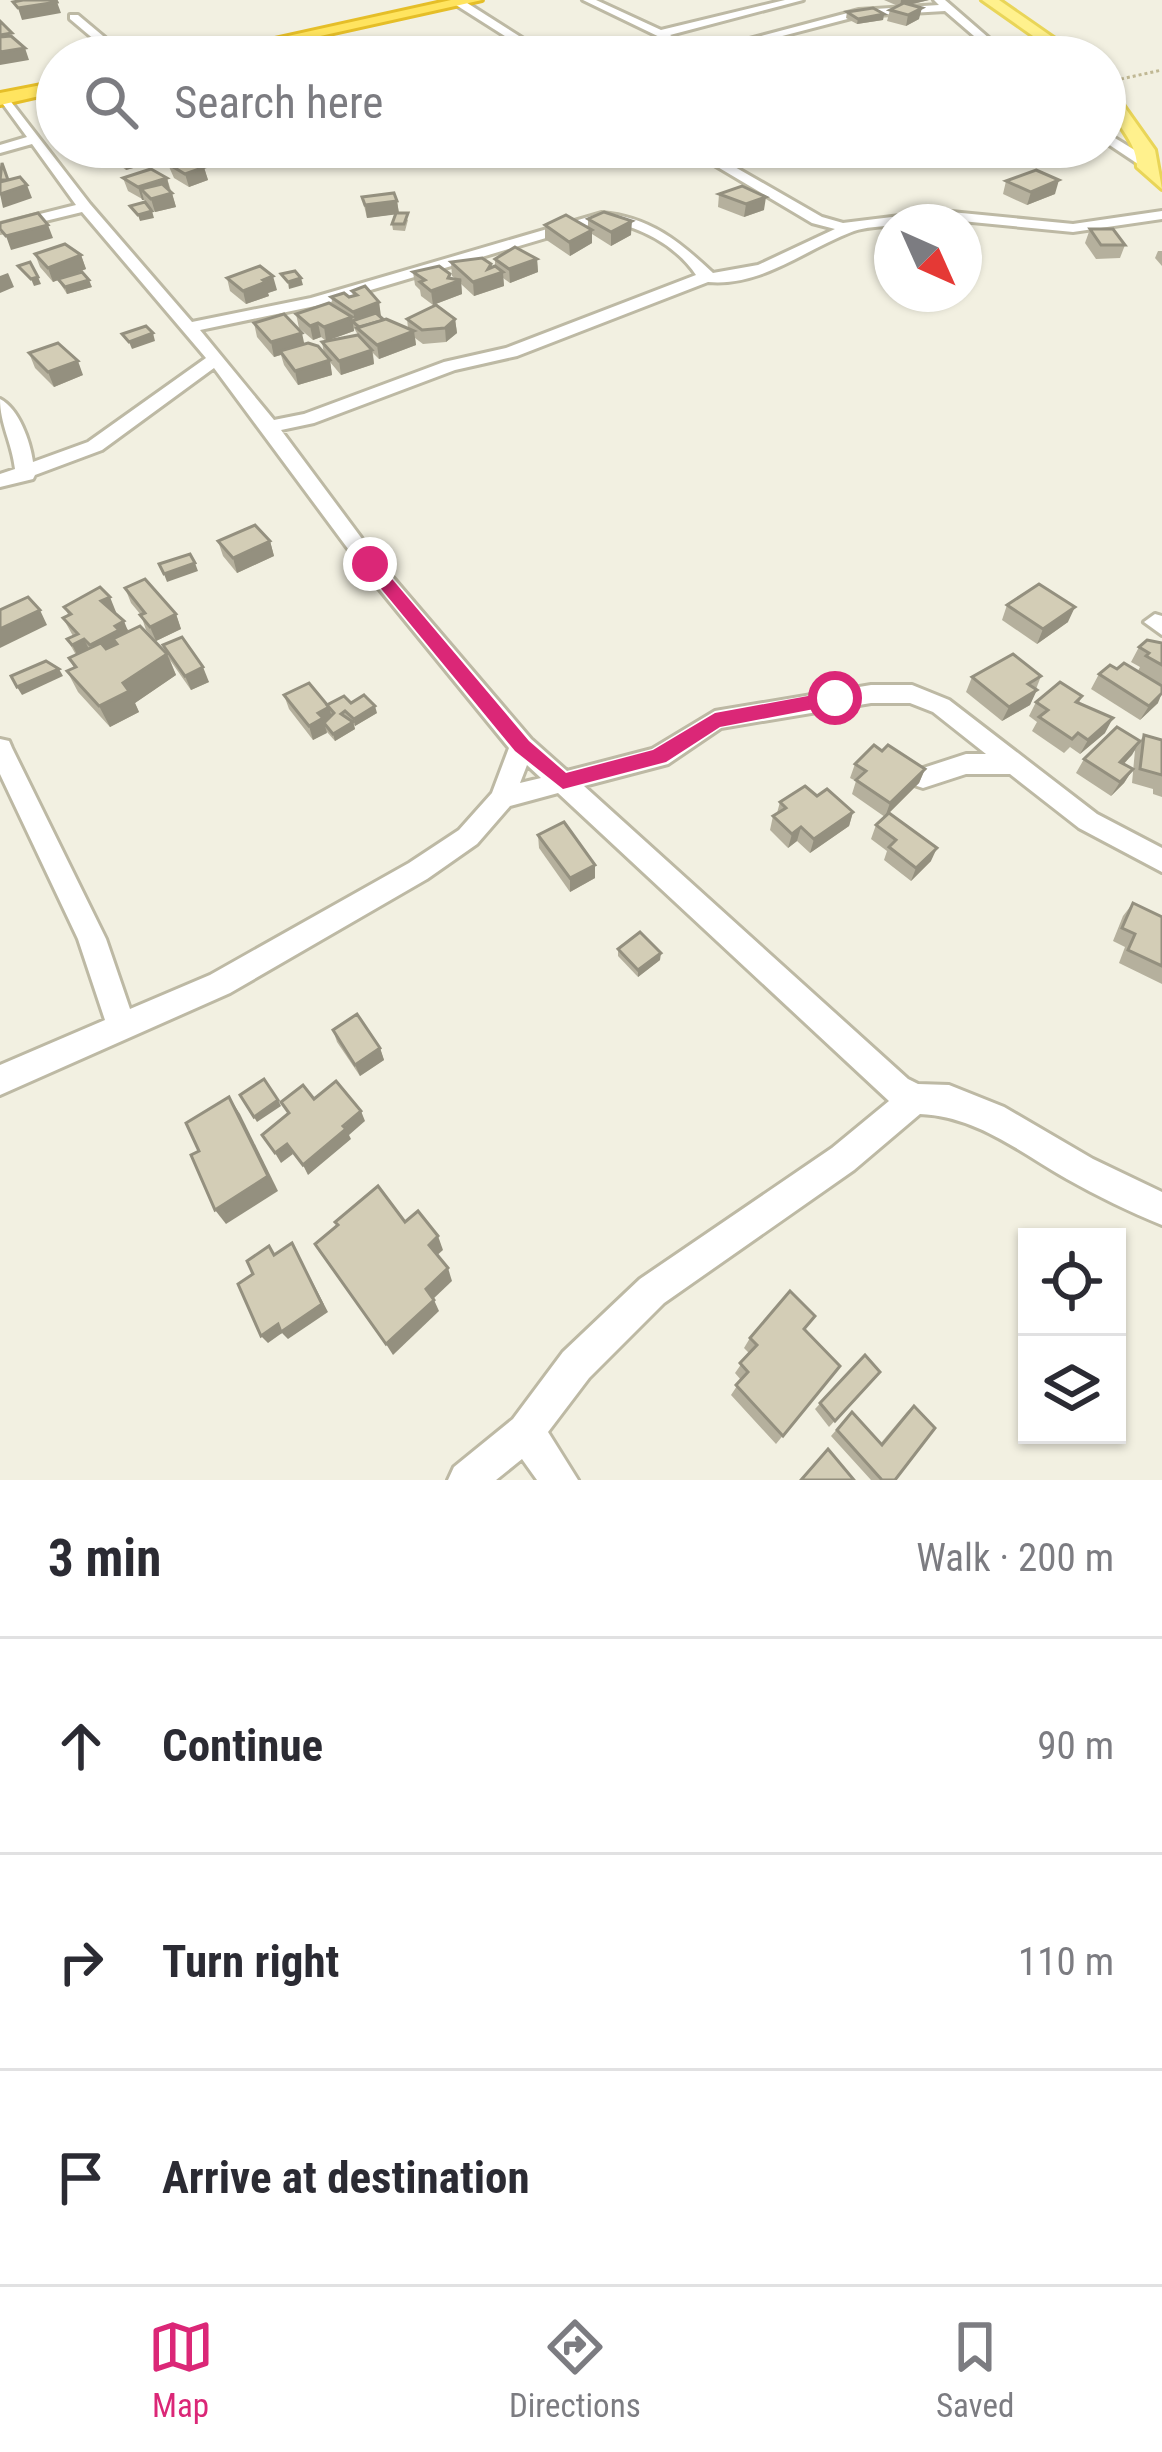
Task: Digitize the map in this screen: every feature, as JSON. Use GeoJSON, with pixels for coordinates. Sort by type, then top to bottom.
{"type":"FeatureCollection","features":[{"type":"Feature","properties":{"kind":"highway"},"geometry":{"type":"LineString","coordinates":[[313,36],[467,2]]}},
{"type":"Feature","properties":{"kind":"highway"},"geometry":{"type":"LineString","coordinates":[[3,99],[36,92]]}},
{"type":"Feature","properties":{"kind":"main road"},"geometry":{"type":"LineString","coordinates":[[989,0],[1042,36]]}},
{"type":"Feature","properties":{"kind":"main road"},"geometry":{"type":"LineString","coordinates":[[1126,115],[1146,150],[1145,163],[1162,183]]}},
{"type":"Feature","properties":{"kind":"street"},"geometry":{"type":"LineString","coordinates":[[588,0],[663,36]]}},
{"type":"Feature","properties":{"kind":"street"},"geometry":{"type":"LineString","coordinates":[[659,34],[798,0]]}},
{"type":"Feature","properties":{"kind":"street"},"geometry":{"type":"LineString","coordinates":[[467,2],[516,36]]}},
{"type":"Feature","properties":{"kind":"street"},"geometry":{"type":"LineString","coordinates":[[774,36],[859,13],[941,4],[980,36]]}},
{"type":"Feature","properties":{"kind":"street"},"geometry":{"type":"LineString","coordinates":[[74,17],[97,36]]}},
{"type":"Feature","properties":{"kind":"street"},"geometry":{"type":"LineString","coordinates":[[0,149],[35,139],[3,99]]}},
{"type":"Feature","properties":{"kind":"street"},"geometry":{"type":"LineString","coordinates":[[1126,150],[1145,163]]}},
{"type":"Feature","properties":{"kind":"street"},"geometry":{"type":"LineString","coordinates":[[57,168],[190,327],[370,564],[522,746],[827,1021],[874,1070],[915,1099],[949,1100],[993,1118],[1162,1209]]}},
{"type":"Feature","properties":{"kind":"street"},"geometry":{"type":"LineString","coordinates":[[728,168],[818,220],[851,227]]}},
{"type":"Feature","properties":{"kind":"street"},"geometry":{"type":"LineString","coordinates":[[0,228],[86,207]]}},
{"type":"Feature","properties":{"kind":"street"},"geometry":{"type":"LineString","coordinates":[[267,428],[308,419],[450,366],[512,352],[706,277],[746,272],[851,227],[940,215],[1017,218],[1073,227],[1162,215]]}},
{"type":"Feature","properties":{"kind":"street"},"geometry":{"type":"LineString","coordinates":[[190,327],[314,302],[602,218],[624,219],[647,231],[690,256],[706,277]]}},
{"type":"Feature","properties":{"kind":"street"},"geometry":{"type":"LineString","coordinates":[[818,220],[826,238]]}},
{"type":"Feature","properties":{"kind":"street"},"geometry":{"type":"LineString","coordinates":[[0,481],[95,446],[214,360]]}},
{"type":"Feature","properties":{"kind":"street"},"geometry":{"type":"LineString","coordinates":[[0,404],[21,444],[26,475]]}},
{"type":"Feature","properties":{"kind":"street"},"geometry":{"type":"LineString","coordinates":[[502,798],[659,757],[715,720],[872,694],[912,694],[928,699],[1100,829],[1162,861]]}},
{"type":"Feature","properties":{"kind":"street"},"geometry":{"type":"LineString","coordinates":[[0,1080],[220,984],[418,872],[468,837],[502,798],[522,746]]}},
{"type":"Feature","properties":{"kind":"street"},"geometry":{"type":"LineString","coordinates":[[0,748],[92,939],[122,1024]]}},
{"type":"Feature","properties":{"kind":"street"},"geometry":{"type":"LineString","coordinates":[[923,778],[966,764],[1012,764]]}},
{"type":"Feature","properties":{"kind":"street"},"geometry":{"type":"LineString","coordinates":[[467,1480],[526,1432],[576,1365],[652,1291],[843,1160],[915,1099]]}},
{"type":"Feature","properties":{"kind":"street"},"geometry":{"type":"LineString","coordinates":[[526,1432],[560,1480]]}},
{"type":"Feature","properties":{"kind":"path"},"geometry":{"type":"LineString","coordinates":[[1126,81],[1162,70]]}},
{"type":"Feature","properties":{"kind":"building"},"geometry":{"type":"Polygon","coordinates":[[[13,2],[57,2],[18,8],[13,2]]]}},
{"type":"Feature","properties":{"kind":"building"},"geometry":{"type":"Polygon","coordinates":[[[904,3],[922,8],[908,15],[890,10],[904,3]]]}},
{"type":"Feature","properties":{"kind":"building"},"geometry":{"type":"Polygon","coordinates":[[[873,8],[884,14],[858,19],[847,12],[873,8]]]}},
{"type":"Feature","properties":{"kind":"building"},"geometry":{"type":"Polygon","coordinates":[[[11,36],[25,48],[0,52],[0,37],[11,36]]]}},
{"type":"Feature","properties":{"kind":"building"},"geometry":{"type":"Polygon","coordinates":[[[151,169],[167,178],[138,187],[123,178],[151,169]]]}},
{"type":"Feature","properties":{"kind":"building"},"geometry":{"type":"Polygon","coordinates":[[[1036,170],[1059,180],[1031,192],[1006,181],[1036,170]]]}},
{"type":"Feature","properties":{"kind":"building"},"geometry":{"type":"Polygon","coordinates":[[[20,177],[27,185],[0,194],[0,182],[20,177]]]}},
{"type":"Feature","properties":{"kind":"building"},"geometry":{"type":"Polygon","coordinates":[[[162,184],[172,193],[151,199],[141,189],[162,184]]]}},
{"type":"Feature","properties":{"kind":"building"},"geometry":{"type":"Polygon","coordinates":[[[742,186],[766,197],[746,204],[719,194],[742,186]]]}},
{"type":"Feature","properties":{"kind":"building"},"geometry":{"type":"Polygon","coordinates":[[[394,193],[397,201],[365,205],[362,197],[394,193]]]}},
{"type":"Feature","properties":{"kind":"building"},"geometry":{"type":"Polygon","coordinates":[[[145,202],[152,211],[138,215],[130,206],[145,202]]]}},
{"type":"Feature","properties":{"kind":"building"},"geometry":{"type":"Polygon","coordinates":[[[604,212],[632,221],[611,232],[588,219],[604,212]]]}},
{"type":"Feature","properties":{"kind":"building"},"geometry":{"type":"Polygon","coordinates":[[[38,213],[48,225],[6,236],[0,229],[0,223],[38,213]]]}},
{"type":"Feature","properties":{"kind":"building"},"geometry":{"type":"Polygon","coordinates":[[[396,213],[408,213],[404,224],[392,224],[396,213]]]}},
{"type":"Feature","properties":{"kind":"building"},"geometry":{"type":"Polygon","coordinates":[[[566,215],[592,230],[569,242],[545,225],[566,215]]]}},
{"type":"Feature","properties":{"kind":"building"},"geometry":{"type":"Polygon","coordinates":[[[1090,229],[1113,229],[1125,245],[1101,245],[1090,229]]]}},
{"type":"Feature","properties":{"kind":"building"},"geometry":{"type":"Polygon","coordinates":[[[65,244],[81,255],[48,268],[35,254],[65,244]]]}},
{"type":"Feature","properties":{"kind":"building"},"geometry":{"type":"Polygon","coordinates":[[[515,247],[537,259],[509,269],[495,259],[515,247]]]}},
{"type":"Feature","properties":{"kind":"building"},"geometry":{"type":"Polygon","coordinates":[[[482,258],[491,264],[488,269],[495,266],[503,272],[473,282],[451,262],[482,258]]]}},
{"type":"Feature","properties":{"kind":"building"},"geometry":{"type":"Polygon","coordinates":[[[30,262],[38,277],[31,279],[18,266],[30,262]]]}},
{"type":"Feature","properties":{"kind":"building"},"geometry":{"type":"Polygon","coordinates":[[[260,266],[273,276],[243,291],[227,278],[260,266]]]}},
{"type":"Feature","properties":{"kind":"building"},"geometry":{"type":"Polygon","coordinates":[[[439,266],[450,274],[448,278],[461,280],[431,291],[413,272],[439,266]]]}},
{"type":"Feature","properties":{"kind":"building"},"geometry":{"type":"Polygon","coordinates":[[[295,271],[301,278],[288,282],[281,274],[295,271]]]}},
{"type":"Feature","properties":{"kind":"building"},"geometry":{"type":"Polygon","coordinates":[[[82,272],[89,280],[65,287],[58,279],[82,272]]]}},
{"type":"Feature","properties":{"kind":"building"},"geometry":{"type":"Polygon","coordinates":[[[365,286],[379,302],[353,312],[331,297],[357,295],[352,291],[365,286]]]}},
{"type":"Feature","properties":{"kind":"building"},"geometry":{"type":"Polygon","coordinates":[[[329,303],[352,317],[324,327],[310,326],[296,314],[329,303]]]}},
{"type":"Feature","properties":{"kind":"building"},"geometry":{"type":"Polygon","coordinates":[[[436,305],[455,319],[445,328],[422,330],[407,319],[436,305]]]}},
{"type":"Feature","properties":{"kind":"building"},"geometry":{"type":"Polygon","coordinates":[[[376,313],[384,320],[359,327],[352,321],[376,313]]]}},
{"type":"Feature","properties":{"kind":"building"},"geometry":{"type":"Polygon","coordinates":[[[284,314],[302,333],[271,342],[254,323],[284,314]]]}},
{"type":"Feature","properties":{"kind":"building"},"geometry":{"type":"Polygon","coordinates":[[[386,319],[414,331],[377,345],[357,328],[386,319]]]}},
{"type":"Feature","properties":{"kind":"building"},"geometry":{"type":"Polygon","coordinates":[[[146,326],[153,333],[129,342],[122,334],[146,326]]]}},
{"type":"Feature","properties":{"kind":"building"},"geometry":{"type":"Polygon","coordinates":[[[358,335],[372,350],[339,361],[322,342],[358,335]]]}},
{"type":"Feature","properties":{"kind":"building"},"geometry":{"type":"Polygon","coordinates":[[[58,343],[78,361],[48,372],[29,353],[58,343]]]}},
{"type":"Feature","properties":{"kind":"building"},"geometry":{"type":"Polygon","coordinates":[[[308,343],[318,346],[330,360],[295,371],[280,351],[308,343]]]}},
{"type":"Feature","properties":{"kind":"building"},"geometry":{"type":"Polygon","coordinates":[[[255,525],[270,541],[233,558],[218,541],[255,525]]]}},
{"type":"Feature","properties":{"kind":"building"},"geometry":{"type":"Polygon","coordinates":[[[190,554],[195,563],[164,574],[159,564],[190,554]]]}},
{"type":"Feature","properties":{"kind":"building"},"geometry":{"type":"Polygon","coordinates":[[[145,579],[176,614],[150,627],[125,588],[145,579]]]}},
{"type":"Feature","properties":{"kind":"building"},"geometry":{"type":"Polygon","coordinates":[[[1039,584],[1075,607],[1043,629],[1007,605],[1039,584]]]}},
{"type":"Feature","properties":{"kind":"building"},"geometry":{"type":"Polygon","coordinates":[[[100,587],[110,597],[101,601],[124,621],[115,626],[119,630],[90,645],[84,639],[72,645],[67,639],[78,634],[63,618],[71,614],[64,607],[100,587]]]}},
{"type":"Feature","properties":{"kind":"building"},"geometry":{"type":"Polygon","coordinates":[[[28,597],[40,610],[0,629],[0,610],[28,597]]]}},
{"type":"Feature","properties":{"kind":"building"},"geometry":{"type":"Polygon","coordinates":[[[140,626],[167,654],[123,683],[129,691],[99,706],[67,671],[76,667],[69,658],[101,643],[106,649],[117,644],[113,639],[140,626]]]}},
{"type":"Feature","properties":{"kind":"building"},"geometry":{"type":"Polygon","coordinates":[[[182,637],[203,667],[185,676],[163,645],[182,637]]]}},
{"type":"Feature","properties":{"kind":"building"},"geometry":{"type":"Polygon","coordinates":[[[1147,640],[1162,643],[1162,665],[1139,647],[1147,640]]]}},
{"type":"Feature","properties":{"kind":"building"},"geometry":{"type":"Polygon","coordinates":[[[1013,654],[1041,676],[1028,684],[1037,690],[1009,707],[972,677],[1013,654]]]}},
{"type":"Feature","properties":{"kind":"building"},"geometry":{"type":"Polygon","coordinates":[[[46,661],[59,669],[17,687],[11,676],[46,661]]]}},
{"type":"Feature","properties":{"kind":"building"},"geometry":{"type":"Polygon","coordinates":[[[1124,663],[1162,686],[1162,693],[1149,706],[1099,674],[1110,665],[1117,669],[1124,663]]]}},
{"type":"Feature","properties":{"kind":"building"},"geometry":{"type":"Polygon","coordinates":[[[1060,682],[1082,696],[1076,702],[1113,718],[1088,740],[1078,733],[1072,739],[1039,717],[1048,710],[1036,702],[1060,682]]]}},
{"type":"Feature","properties":{"kind":"building"},"geometry":{"type":"Polygon","coordinates":[[[309,683],[329,707],[318,713],[323,718],[309,726],[284,695],[309,683]]]}},
{"type":"Feature","properties":{"kind":"building"},"geometry":{"type":"Polygon","coordinates":[[[364,695],[375,706],[354,719],[345,711],[341,714],[353,722],[333,734],[324,723],[334,713],[327,705],[344,696],[351,703],[364,695]]]}},
{"type":"Feature","properties":{"kind":"building"},"geometry":{"type":"Polygon","coordinates":[[[1117,727],[1140,741],[1120,762],[1133,769],[1120,782],[1084,759],[1117,727]]]}},
{"type":"Feature","properties":{"kind":"building"},"geometry":{"type":"Polygon","coordinates":[[[1144,735],[1162,740],[1162,775],[1140,769],[1144,735]]]}},
{"type":"Feature","properties":{"kind":"building"},"geometry":{"type":"Polygon","coordinates":[[[874,745],[882,751],[888,745],[925,769],[890,803],[856,780],[866,771],[855,764],[874,745]]]}},
{"type":"Feature","properties":{"kind":"building"},"geometry":{"type":"Polygon","coordinates":[[[805,786],[817,796],[827,789],[853,812],[814,839],[801,827],[792,834],[773,816],[786,808],[780,802],[805,786]]]}},
{"type":"Feature","properties":{"kind":"building"},"geometry":{"type":"Polygon","coordinates":[[[889,813],[937,848],[916,868],[889,847],[896,840],[876,825],[889,813]]]}},
{"type":"Feature","properties":{"kind":"building"},"geometry":{"type":"Polygon","coordinates":[[[564,822],[595,865],[570,878],[538,835],[564,822]]]}},
{"type":"Feature","properties":{"kind":"building"},"geometry":{"type":"Polygon","coordinates":[[[1133,903],[1162,917],[1162,966],[1128,950],[1135,934],[1122,928],[1133,903]]]}},
{"type":"Feature","properties":{"kind":"building"},"geometry":{"type":"Polygon","coordinates":[[[640,932],[661,953],[638,970],[618,949],[640,932]]]}},
{"type":"Feature","properties":{"kind":"building"},"geometry":{"type":"Polygon","coordinates":[[[357,1014],[380,1048],[355,1065],[333,1030],[357,1014]]]}},
{"type":"Feature","properties":{"kind":"building"},"geometry":{"type":"Polygon","coordinates":[[[264,1079],[278,1100],[254,1117],[240,1095],[264,1079]]]}},
{"type":"Feature","properties":{"kind":"building"},"geometry":{"type":"Polygon","coordinates":[[[336,1081],[361,1111],[343,1126],[346,1129],[303,1165],[287,1144],[275,1153],[262,1135],[289,1113],[281,1102],[303,1085],[314,1099],[336,1081]]]}},
{"type":"Feature","properties":{"kind":"building"},"geometry":{"type":"Polygon","coordinates":[[[229,1097],[268,1176],[215,1210],[191,1155],[199,1151],[186,1123],[229,1097]]]}},
{"type":"Feature","properties":{"kind":"building"},"geometry":{"type":"Polygon","coordinates":[[[378,1186],[405,1222],[418,1211],[438,1236],[429,1245],[448,1268],[426,1289],[434,1300],[386,1344],[315,1244],[378,1186]]]}},
{"type":"Feature","properties":{"kind":"building"},"geometry":{"type":"Polygon","coordinates":[[[292,1243],[322,1304],[281,1332],[278,1324],[261,1336],[238,1284],[253,1274],[247,1261],[269,1246],[274,1255],[292,1243]]]}},
{"type":"Feature","properties":{"kind":"building"},"geometry":{"type":"Polygon","coordinates":[[[790,1291],[815,1316],[804,1329],[840,1366],[783,1436],[736,1385],[748,1372],[740,1363],[757,1345],[750,1338],[790,1291]]]}},
{"type":"Feature","properties":{"kind":"building"},"geometry":{"type":"Polygon","coordinates":[[[865,1355],[880,1372],[835,1421],[820,1403],[865,1355]]]}},
{"type":"Feature","properties":{"kind":"building"},"geometry":{"type":"Polygon","coordinates":[[[914,1406],[935,1428],[895,1480],[882,1480],[837,1430],[852,1412],[882,1445],[914,1406]]]}},
{"type":"Feature","properties":{"kind":"building"},"geometry":{"type":"Polygon","coordinates":[[[828,1449],[854,1480],[801,1480],[828,1449]]]}},
{"type":"Feature","properties":{"kind":"route"},"geometry":{"type":"LineString","coordinates":[[370,564],[522,746],[563,782],[659,757],[715,720],[835,698]]}}]}
